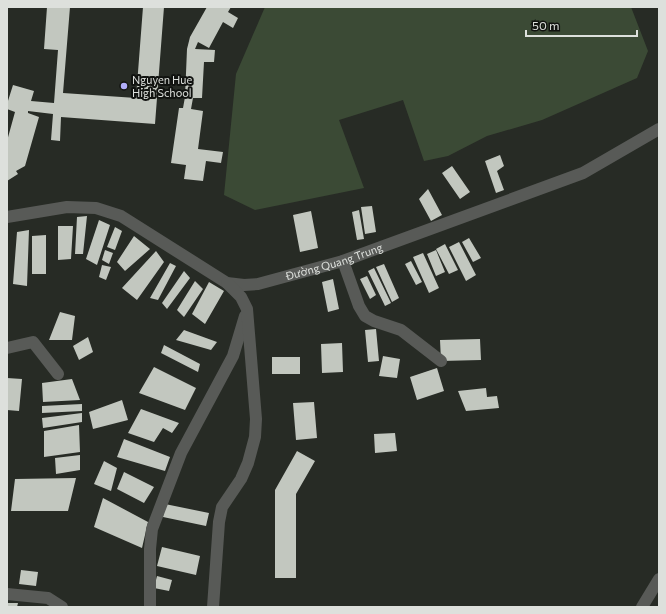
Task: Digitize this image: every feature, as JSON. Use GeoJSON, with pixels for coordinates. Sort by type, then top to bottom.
{"type":"FeatureCollection","features":[{"type":"Feature","properties":{"kind":"street","name":"Đường Quang Trung"},"geometry":{"type":"LineString","coordinates":[[7,217],[66,207],[96,208],[122,216],[227,283],[244,285],[258,284],[343,260],[582,174],[659,130]]}},
{"type":"Feature","properties":{"kind":"street"},"geometry":{"type":"LineString","coordinates":[[343,260],[359,306],[365,316],[374,321],[401,330],[441,361]]}},
{"type":"Feature","properties":{"kind":"street"},"geometry":{"type":"LineString","coordinates":[[213,607],[219,522],[222,507],[248,463],[255,437],[256,411],[247,309],[241,297],[227,283]]}},
{"type":"Feature","properties":{"kind":"street"},"geometry":{"type":"LineString","coordinates":[[150,607],[150,549],[152,529],[181,453],[233,356],[247,309]]}},
{"type":"Feature","properties":{"kind":"street"},"geometry":{"type":"LineString","coordinates":[[7,348],[32,342],[58,374]]}},
{"type":"Feature","properties":{"kind":"street"},"geometry":{"type":"LineString","coordinates":[[642,607],[659,579]]}},
{"type":"Feature","properties":{"kind":"street"},"geometry":{"type":"LineString","coordinates":[[7,594],[48,598],[62,607]]}},
{"type":"Feature","properties":{"kind":"green space"},"geometry":{"type":"Polygon","coordinates":[[[265,7],[631,7],[648,51],[637,78],[542,120],[487,136],[448,156],[424,161],[403,100],[339,120],[364,188],[255,210],[224,195],[236,74],[265,7]]]}},
{"type":"Feature","properties":{"kind":"building"},"geometry":{"type":"Polygon","coordinates":[[[47,7],[70,7],[63,93],[136,98],[143,7],[164,7],[155,124],[61,117],[60,141],[51,140],[53,114],[28,111],[28,113],[39,117],[25,166],[16,171],[18,174],[7,181],[7,141],[15,112],[7,109],[7,104],[13,85],[34,91],[31,101],[54,103],[58,50],[44,49],[47,7]]]}},
{"type":"Feature","properties":{"kind":"building"},"geometry":{"type":"Polygon","coordinates":[[[207,7],[231,7],[228,12],[238,18],[233,28],[223,22],[209,48],[198,42],[195,49],[215,50],[214,62],[204,62],[202,98],[193,98],[191,109],[203,111],[198,149],[223,152],[221,163],[206,161],[203,181],[184,179],[186,165],[171,163],[179,108],[183,108],[185,97],[187,49],[190,37],[207,7]]]}},
{"type":"Feature","properties":{"kind":"building"},"geometry":{"type":"Polygon","coordinates":[[[500,155],[504,166],[497,171],[504,190],[496,193],[485,161],[500,155]]]}},
{"type":"Feature","properties":{"kind":"building"},"geometry":{"type":"Polygon","coordinates":[[[452,166],[470,192],[460,199],[442,173],[452,166]]]}},
{"type":"Feature","properties":{"kind":"building"},"geometry":{"type":"Polygon","coordinates":[[[428,189],[442,215],[431,221],[419,199],[428,189]]]}},
{"type":"Feature","properties":{"kind":"building"},"geometry":{"type":"Polygon","coordinates":[[[372,206],[376,232],[365,234],[361,207],[372,206]]]}},
{"type":"Feature","properties":{"kind":"building"},"geometry":{"type":"Polygon","coordinates":[[[359,210],[364,239],[357,240],[352,212],[359,210]]]}},
{"type":"Feature","properties":{"kind":"building"},"geometry":{"type":"Polygon","coordinates":[[[311,211],[318,248],[300,252],[293,215],[311,211]]]}},
{"type":"Feature","properties":{"kind":"building"},"geometry":{"type":"Polygon","coordinates":[[[87,216],[83,254],[75,254],[77,217],[87,216]]]}},
{"type":"Feature","properties":{"kind":"building"},"geometry":{"type":"Polygon","coordinates":[[[99,220],[110,225],[97,265],[86,259],[99,220]]]}},
{"type":"Feature","properties":{"kind":"building"},"geometry":{"type":"Polygon","coordinates":[[[58,226],[73,226],[71,259],[58,260],[58,226]]]}},
{"type":"Feature","properties":{"kind":"building"},"geometry":{"type":"Polygon","coordinates":[[[115,227],[122,231],[115,250],[107,247],[115,227]]]}},
{"type":"Feature","properties":{"kind":"building"},"geometry":{"type":"Polygon","coordinates":[[[29,230],[27,286],[13,284],[17,232],[29,230]]]}},
{"type":"Feature","properties":{"kind":"building"},"geometry":{"type":"Polygon","coordinates":[[[46,235],[46,274],[32,274],[32,236],[46,235]]]}},
{"type":"Feature","properties":{"kind":"building"},"geometry":{"type":"Polygon","coordinates":[[[134,236],[150,249],[125,271],[117,262],[134,236]]]}},
{"type":"Feature","properties":{"kind":"building"},"geometry":{"type":"Polygon","coordinates":[[[469,238],[481,258],[473,262],[462,242],[469,238]]]}},
{"type":"Feature","properties":{"kind":"building"},"geometry":{"type":"Polygon","coordinates":[[[459,242],[476,275],[466,281],[449,247],[459,242]]]}},
{"type":"Feature","properties":{"kind":"building"},"geometry":{"type":"Polygon","coordinates":[[[445,244],[458,270],[449,274],[436,249],[445,244]]]}},
{"type":"Feature","properties":{"kind":"building"},"geometry":{"type":"Polygon","coordinates":[[[105,250],[113,253],[109,264],[102,260],[105,250]]]}},
{"type":"Feature","properties":{"kind":"building"},"geometry":{"type":"Polygon","coordinates":[[[436,250],[445,272],[436,276],[427,254],[436,250]]]}},
{"type":"Feature","properties":{"kind":"building"},"geometry":{"type":"Polygon","coordinates":[[[156,251],[164,262],[137,300],[122,288],[156,251]]]}},
{"type":"Feature","properties":{"kind":"building"},"geometry":{"type":"Polygon","coordinates":[[[423,253],[439,288],[429,293],[413,257],[423,253]]]}},
{"type":"Feature","properties":{"kind":"building"},"geometry":{"type":"Polygon","coordinates":[[[411,261],[422,282],[416,285],[405,264],[411,261]]]}},
{"type":"Feature","properties":{"kind":"building"},"geometry":{"type":"Polygon","coordinates":[[[170,263],[176,266],[158,300],[150,298],[170,263]]]}},
{"type":"Feature","properties":{"kind":"building"},"geometry":{"type":"Polygon","coordinates":[[[384,264],[399,298],[392,302],[376,267],[384,264]]]}},
{"type":"Feature","properties":{"kind":"building"},"geometry":{"type":"Polygon","coordinates":[[[102,265],[111,267],[106,280],[99,277],[102,265]]]}},
{"type":"Feature","properties":{"kind":"building"},"geometry":{"type":"Polygon","coordinates":[[[374,268],[391,303],[385,306],[368,271],[374,268]]]}},
{"type":"Feature","properties":{"kind":"building"},"geometry":{"type":"Polygon","coordinates":[[[184,271],[190,278],[167,309],[162,303],[184,271]]]}},
{"type":"Feature","properties":{"kind":"building"},"geometry":{"type":"Polygon","coordinates":[[[367,276],[376,295],[370,299],[360,279],[367,276]]]}},
{"type":"Feature","properties":{"kind":"building"},"geometry":{"type":"Polygon","coordinates":[[[333,279],[339,309],[328,312],[322,282],[333,279]]]}},
{"type":"Feature","properties":{"kind":"building"},"geometry":{"type":"Polygon","coordinates":[[[195,281],[203,289],[184,317],[177,310],[195,281]]]}},
{"type":"Feature","properties":{"kind":"building"},"geometry":{"type":"Polygon","coordinates":[[[209,282],[224,291],[205,324],[192,314],[209,282]]]}},
{"type":"Feature","properties":{"kind":"building"},"geometry":{"type":"Polygon","coordinates":[[[60,312],[75,316],[72,340],[49,340],[60,312]]]}},
{"type":"Feature","properties":{"kind":"building"},"geometry":{"type":"Polygon","coordinates":[[[376,329],[379,361],[368,362],[365,330],[376,329]]]}},
{"type":"Feature","properties":{"kind":"building"},"geometry":{"type":"Polygon","coordinates":[[[184,330],[217,342],[211,350],[176,340],[184,330]]]}},
{"type":"Feature","properties":{"kind":"building"},"geometry":{"type":"Polygon","coordinates":[[[88,337],[93,352],[79,360],[73,346],[88,337]]]}},
{"type":"Feature","properties":{"kind":"building"},"geometry":{"type":"Polygon","coordinates":[[[480,339],[481,360],[441,361],[440,340],[480,339]]]}},
{"type":"Feature","properties":{"kind":"building"},"geometry":{"type":"Polygon","coordinates":[[[342,343],[343,372],[322,373],[321,344],[342,343]]]}},
{"type":"Feature","properties":{"kind":"building"},"geometry":{"type":"Polygon","coordinates":[[[164,345],[200,364],[198,372],[161,353],[164,345]]]}},
{"type":"Feature","properties":{"kind":"building"},"geometry":{"type":"Polygon","coordinates":[[[383,356],[400,359],[397,378],[379,376],[383,356]]]}},
{"type":"Feature","properties":{"kind":"building"},"geometry":{"type":"Polygon","coordinates":[[[272,357],[300,357],[300,374],[272,374],[272,357]]]}},
{"type":"Feature","properties":{"kind":"building"},"geometry":{"type":"Polygon","coordinates":[[[154,367],[196,388],[185,410],[139,393],[154,367]]]}},
{"type":"Feature","properties":{"kind":"building"},"geometry":{"type":"Polygon","coordinates":[[[437,368],[444,391],[417,400],[410,377],[437,368]]]}},
{"type":"Feature","properties":{"kind":"building"},"geometry":{"type":"Polygon","coordinates":[[[7,378],[22,379],[19,411],[7,410],[7,378]]]}},
{"type":"Feature","properties":{"kind":"building"},"geometry":{"type":"Polygon","coordinates":[[[72,379],[80,400],[43,402],[42,383],[72,379]]]}},
{"type":"Feature","properties":{"kind":"building"},"geometry":{"type":"Polygon","coordinates":[[[486,388],[487,397],[497,396],[499,408],[466,411],[458,391],[486,388]]]}},
{"type":"Feature","properties":{"kind":"building"},"geometry":{"type":"Polygon","coordinates":[[[122,400],[128,420],[93,429],[89,412],[122,400]]]}},
{"type":"Feature","properties":{"kind":"building"},"geometry":{"type":"Polygon","coordinates":[[[314,402],[317,438],[296,440],[293,403],[314,402]]]}},
{"type":"Feature","properties":{"kind":"building"},"geometry":{"type":"Polygon","coordinates":[[[82,404],[82,411],[42,413],[42,406],[82,404]]]}},
{"type":"Feature","properties":{"kind":"building"},"geometry":{"type":"Polygon","coordinates":[[[141,409],[179,423],[172,433],[163,428],[154,442],[128,433],[141,409]]]}},
{"type":"Feature","properties":{"kind":"building"},"geometry":{"type":"Polygon","coordinates":[[[82,413],[82,422],[43,428],[42,418],[82,413]]]}},
{"type":"Feature","properties":{"kind":"building"},"geometry":{"type":"Polygon","coordinates":[[[79,425],[80,452],[44,457],[44,431],[79,425]]]}},
{"type":"Feature","properties":{"kind":"building"},"geometry":{"type":"Polygon","coordinates":[[[395,433],[397,451],[375,453],[374,434],[395,433]]]}},
{"type":"Feature","properties":{"kind":"building"},"geometry":{"type":"Polygon","coordinates":[[[124,439],[170,457],[165,471],[117,457],[124,439]]]}},
{"type":"Feature","properties":{"kind":"building"},"geometry":{"type":"Polygon","coordinates":[[[297,451],[315,461],[296,494],[296,578],[275,578],[275,490],[297,451]]]}},
{"type":"Feature","properties":{"kind":"building"},"geometry":{"type":"Polygon","coordinates":[[[80,455],[80,470],[56,474],[55,458],[80,455]]]}},
{"type":"Feature","properties":{"kind":"building"},"geometry":{"type":"Polygon","coordinates":[[[104,461],[117,468],[111,491],[94,484],[104,461]]]}},
{"type":"Feature","properties":{"kind":"building"},"geometry":{"type":"Polygon","coordinates":[[[124,472],[154,487],[144,503],[117,489],[124,472]]]}},
{"type":"Feature","properties":{"kind":"building"},"geometry":{"type":"Polygon","coordinates":[[[76,478],[68,511],[11,511],[15,479],[76,478]]]}},
{"type":"Feature","properties":{"kind":"building"},"geometry":{"type":"Polygon","coordinates":[[[103,498],[148,522],[142,548],[94,527],[103,498]]]}},
{"type":"Feature","properties":{"kind":"building"},"geometry":{"type":"Polygon","coordinates":[[[165,504],[209,513],[206,526],[163,517],[165,504]]]}},
{"type":"Feature","properties":{"kind":"building"},"geometry":{"type":"Polygon","coordinates":[[[162,547],[200,556],[196,575],[157,566],[162,547]]]}},
{"type":"Feature","properties":{"kind":"building"},"geometry":{"type":"Polygon","coordinates":[[[21,570],[38,572],[36,586],[19,584],[21,570]]]}},
{"type":"Feature","properties":{"kind":"building"},"geometry":{"type":"Polygon","coordinates":[[[157,576],[172,580],[169,591],[154,588],[157,576]]]}},
{"type":"Feature","properties":{"kind":"building"},"geometry":{"type":"Polygon","coordinates":[[[7,603],[18,603],[17,607],[7,607],[7,603]]]}},
{"type":"Feature","properties":{"kind":"place","name":"Nguyen Hue High School"},"geometry":{"type":"Point","coordinates":[124,86]}}]}
